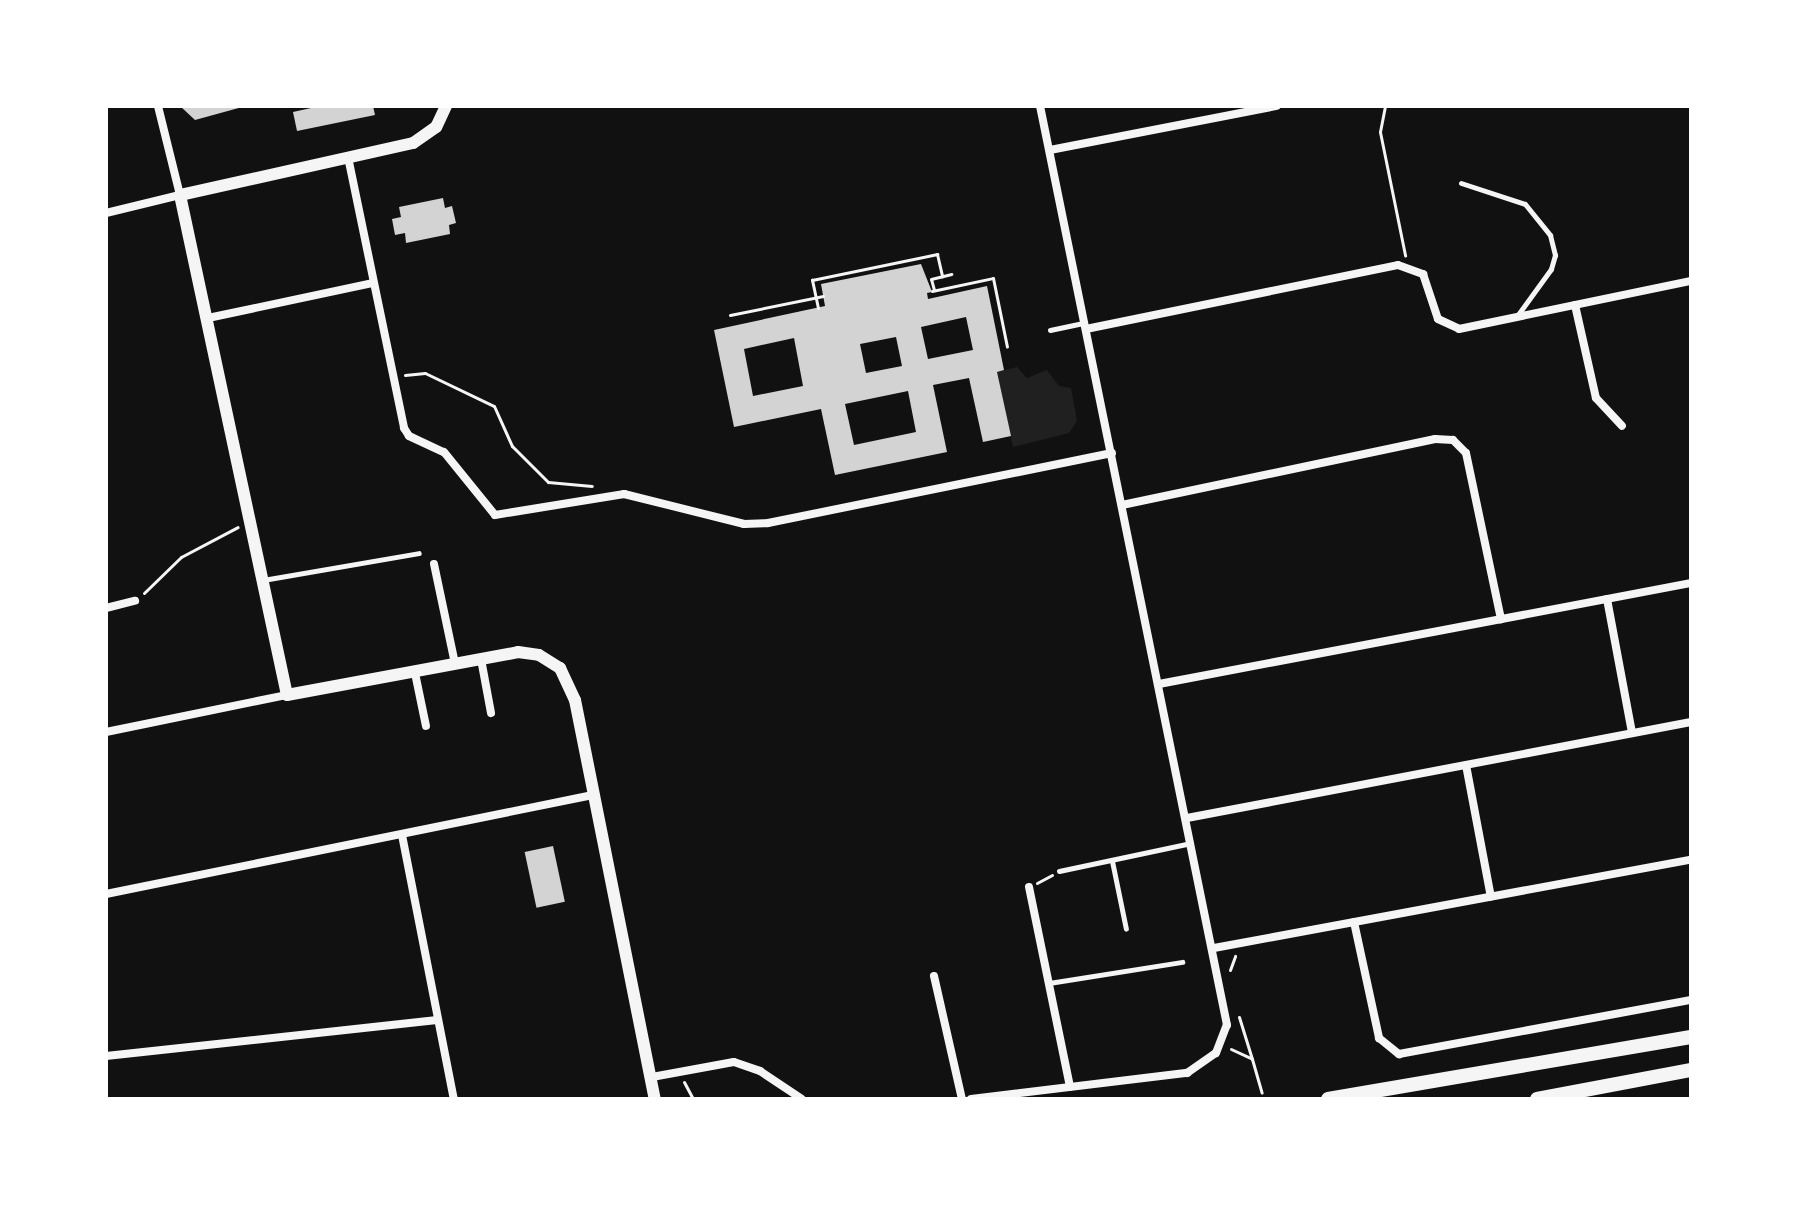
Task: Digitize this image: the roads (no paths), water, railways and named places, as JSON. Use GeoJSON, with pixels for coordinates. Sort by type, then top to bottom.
{"type":"FeatureCollection","features":[{"type":"Feature","properties":{"kind":"main road"},"geometry":{"type":"LineString","coordinates":[[1328,1099],[1691,1037]]}},
{"type":"Feature","properties":{"kind":"main road"},"geometry":{"type":"LineString","coordinates":[[1537,1099],[1691,1070]]}},
{"type":"Feature","properties":{"kind":"street"},"geometry":{"type":"LineString","coordinates":[[158,106],[208,318],[287,695]]}},
{"type":"Feature","properties":{"kind":"street"},"geometry":{"type":"LineString","coordinates":[[106,213],[413,143],[436,127],[446,106]]}},
{"type":"Feature","properties":{"kind":"street"},"geometry":{"type":"LineString","coordinates":[[971,1099],[1187,1073],[1210,1059],[1227,1025],[1214,948],[1040,106]]}},
{"type":"Feature","properties":{"kind":"street"},"geometry":{"type":"LineString","coordinates":[[1050,150],[1277,106]]}},
{"type":"Feature","properties":{"kind":"street"},"geometry":{"type":"LineString","coordinates":[[348,157],[393,377],[409,436],[444,452],[495,515],[606,495],[635,495],[744,524],[768,523],[1112,453]]}},
{"type":"Feature","properties":{"kind":"street"},"geometry":{"type":"LineString","coordinates":[[1086,326],[1391,266],[1418,270],[1430,287],[1435,314],[1448,326],[1516,317],[1691,281]]}},
{"type":"Feature","properties":{"kind":"street"},"geometry":{"type":"LineString","coordinates":[[208,318],[373,283]]}},
{"type":"Feature","properties":{"kind":"street"},"geometry":{"type":"LineString","coordinates":[[1575,305],[1596,398],[1622,426]]}},
{"type":"Feature","properties":{"kind":"street"},"geometry":{"type":"LineString","coordinates":[[1122,505],[1435,439],[1453,440],[1466,453],[1501,619]]}},
{"type":"Feature","properties":{"kind":"street"},"geometry":{"type":"LineString","coordinates":[[434,564],[455,664]]}},
{"type":"Feature","properties":{"kind":"street"},"geometry":{"type":"LineString","coordinates":[[1159,684],[1691,583]]}},
{"type":"Feature","properties":{"kind":"street"},"geometry":{"type":"LineString","coordinates":[[1607,599],[1632,733]]}},
{"type":"Feature","properties":{"kind":"street"},"geometry":{"type":"LineString","coordinates":[[106,608],[135,601]]}},
{"type":"Feature","properties":{"kind":"street"},"geometry":{"type":"LineString","coordinates":[[106,732],[287,695],[527,652],[560,668],[575,700],[655,1090],[734,1062],[760,1071],[802,1099]]}},
{"type":"Feature","properties":{"kind":"street"},"geometry":{"type":"LineString","coordinates":[[481,659],[491,713]]}},
{"type":"Feature","properties":{"kind":"street"},"geometry":{"type":"LineString","coordinates":[[415,673],[426,726]]}},
{"type":"Feature","properties":{"kind":"street"},"geometry":{"type":"LineString","coordinates":[[1187,818],[1691,722]]}},
{"type":"Feature","properties":{"kind":"street"},"geometry":{"type":"LineString","coordinates":[[1466,765],[1491,897]]}},
{"type":"Feature","properties":{"kind":"street"},"geometry":{"type":"LineString","coordinates":[[106,894],[594,795]]}},
{"type":"Feature","properties":{"kind":"street"},"geometry":{"type":"LineString","coordinates":[[402,835],[454,1099]]}},
{"type":"Feature","properties":{"kind":"street"},"geometry":{"type":"LineString","coordinates":[[1214,948],[1691,860]]}},
{"type":"Feature","properties":{"kind":"street"},"geometry":{"type":"LineString","coordinates":[[1029,887],[1070,1087]]}},
{"type":"Feature","properties":{"kind":"street"},"geometry":{"type":"LineString","coordinates":[[1354,922],[1379,1038],[1399,1054],[1691,1000]]}},
{"type":"Feature","properties":{"kind":"street"},"geometry":{"type":"LineString","coordinates":[[934,976],[962,1099]]}},
{"type":"Feature","properties":{"kind":"street"},"geometry":{"type":"LineString","coordinates":[[106,1056],[437,1020]]}},
{"type":"Feature","properties":{"kind":"lane"},"geometry":{"type":"LineString","coordinates":[[168,150],[180,148]]}},
{"type":"Feature","properties":{"kind":"lane"},"geometry":{"type":"LineString","coordinates":[[1461,183],[1525,204],[1550,235],[1555,255],[1551,269],[1516,317]]}},
{"type":"Feature","properties":{"kind":"lane"},"geometry":{"type":"LineString","coordinates":[[1050,330],[1086,326]]}},
{"type":"Feature","properties":{"kind":"lane"},"geometry":{"type":"LineString","coordinates":[[262,580],[419,553]]}},
{"type":"Feature","properties":{"kind":"lane"},"geometry":{"type":"LineString","coordinates":[[1059,871],[1192,843]]}},
{"type":"Feature","properties":{"kind":"lane"},"geometry":{"type":"LineString","coordinates":[[1112,861],[1126,929]]}},
{"type":"Feature","properties":{"kind":"lane"},"geometry":{"type":"LineString","coordinates":[[1049,983],[1182,962]]}}]}
